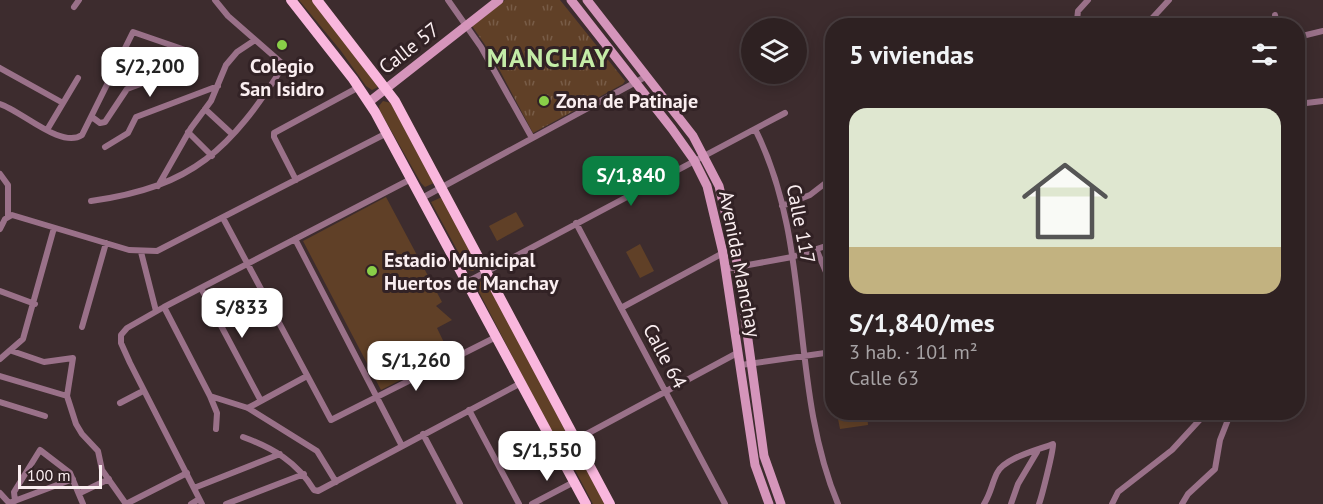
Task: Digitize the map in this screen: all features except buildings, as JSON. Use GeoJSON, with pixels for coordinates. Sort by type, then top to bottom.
{"type":"FeatureCollection","features":[{"type":"Feature","properties":{"kind":"main road"},"geometry":{"type":"LineString","coordinates":[[291,0],[359,87],[387,132],[586,504]]}},
{"type":"Feature","properties":{"kind":"main road"},"geometry":{"type":"LineString","coordinates":[[317,0],[387,89],[610,504]]}},
{"type":"Feature","properties":{"kind":"street"},"geometry":{"type":"LineString","coordinates":[[74,6],[79,0]]}},
{"type":"Feature","properties":{"kind":"street"},"geometry":{"type":"LineString","coordinates":[[91,201],[158,186],[189,173],[212,156],[232,134],[261,101],[284,65],[228,16],[215,0]]}},
{"type":"Feature","properties":{"kind":"street"},"geometry":{"type":"LineString","coordinates":[[448,0],[468,25],[532,138]]}},
{"type":"Feature","properties":{"kind":"street","name":"Calle 57"},"geometry":{"type":"LineString","coordinates":[[369,102],[499,0]]}},
{"type":"Feature","properties":{"kind":"street","name":"Avenida Manchay"},"geometry":{"type":"LineString","coordinates":[[571,0],[637,82],[694,160],[710,193],[726,269],[755,465],[769,504]]}},
{"type":"Feature","properties":{"kind":"street","name":"Avenida Manchay"},"geometry":{"type":"LineString","coordinates":[[587,0],[647,76],[705,156],[725,205],[738,267],[764,456],[781,504]]}},
{"type":"Feature","properties":{"kind":"street"},"geometry":{"type":"LineString","coordinates":[[1079,18],[1078,11],[1088,0]]}},
{"type":"Feature","properties":{"kind":"street"},"geometry":{"type":"LineString","coordinates":[[1152,18],[1168,0]]}},
{"type":"Feature","properties":{"kind":"street"},"geometry":{"type":"LineString","coordinates":[[1305,35],[1323,31]]}},
{"type":"Feature","properties":{"kind":"street"},"geometry":{"type":"LineString","coordinates":[[0,104],[64,138],[76,138],[82,135],[92,117],[133,32],[191,52]]}},
{"type":"Feature","properties":{"kind":"street"},"geometry":{"type":"LineString","coordinates":[[158,186],[188,132],[206,109],[229,60],[255,40]]}},
{"type":"Feature","properties":{"kind":"street"},"geometry":{"type":"LineString","coordinates":[[0,68],[63,103]]}},
{"type":"Feature","properties":{"kind":"street"},"geometry":{"type":"LineString","coordinates":[[92,117],[100,123],[105,122],[128,90],[175,71]]}},
{"type":"Feature","properties":{"kind":"street"},"geometry":{"type":"LineString","coordinates":[[422,198],[647,76]]}},
{"type":"Feature","properties":{"kind":"street"},"geometry":{"type":"LineString","coordinates":[[47,130],[78,78]]}},
{"type":"Feature","properties":{"kind":"street"},"geometry":{"type":"LineString","coordinates":[[105,147],[128,134],[136,117],[218,86]]}},
{"type":"Feature","properties":{"kind":"street"},"geometry":{"type":"LineString","coordinates":[[296,180],[274,133],[359,87]]}},
{"type":"Feature","properties":{"kind":"street"},"geometry":{"type":"LineString","coordinates":[[1305,103],[1323,101]]}},
{"type":"Feature","properties":{"kind":"street"},"geometry":{"type":"LineString","coordinates":[[206,109],[232,134]]}},
{"type":"Feature","properties":{"kind":"street"},"geometry":{"type":"LineString","coordinates":[[467,282],[785,113]]}},
{"type":"Feature","properties":{"kind":"street","name":"Calle 117"},"geometry":{"type":"LineString","coordinates":[[755,129],[770,163],[782,206],[792,257],[820,453],[838,504]]}},
{"type":"Feature","properties":{"kind":"street"},"geometry":{"type":"LineString","coordinates":[[188,132],[212,156]]}},
{"type":"Feature","properties":{"kind":"street"},"geometry":{"type":"LineString","coordinates":[[8,217],[12,215],[26,218],[141,252],[163,249],[387,132]]}},
{"type":"Feature","properties":{"kind":"street"},"geometry":{"type":"LineString","coordinates":[[0,174],[8,185],[8,217],[0,229]]}},
{"type":"Feature","properties":{"kind":"street"},"geometry":{"type":"LineString","coordinates":[[191,504],[201,502],[143,391],[120,337],[127,328],[156,311],[411,179]]}},
{"type":"Feature","properties":{"kind":"street"},"geometry":{"type":"LineString","coordinates":[[782,206],[810,195],[825,183]]}},
{"type":"Feature","properties":{"kind":"street"},"geometry":{"type":"LineString","coordinates":[[223,218],[331,420],[496,337]]}},
{"type":"Feature","properties":{"kind":"street","name":"Calle 64"},"geometry":{"type":"LineString","coordinates":[[576,223],[725,504]]}},
{"type":"Feature","properties":{"kind":"street"},"geometry":{"type":"LineString","coordinates":[[0,359],[12,351],[23,339],[35,304],[54,228]]}},
{"type":"Feature","properties":{"kind":"street"},"geometry":{"type":"LineString","coordinates":[[295,239],[402,446]]}},
{"type":"Feature","properties":{"kind":"street"},"geometry":{"type":"LineString","coordinates":[[82,327],[106,243]]}},
{"type":"Feature","properties":{"kind":"street"},"geometry":{"type":"LineString","coordinates":[[726,269],[792,257],[825,247]]}},
{"type":"Feature","properties":{"kind":"street"},"geometry":{"type":"LineString","coordinates":[[817,250],[825,269]]}},
{"type":"Feature","properties":{"kind":"street"},"geometry":{"type":"LineString","coordinates":[[141,252],[156,311]]}},
{"type":"Feature","properties":{"kind":"street"},"geometry":{"type":"LineString","coordinates":[[621,308],[723,254]]}},
{"type":"Feature","properties":{"kind":"street"},"geometry":{"type":"LineString","coordinates":[[201,288],[261,401]]}},
{"type":"Feature","properties":{"kind":"street"},"geometry":{"type":"LineString","coordinates":[[0,291],[35,304]]}},
{"type":"Feature","properties":{"kind":"street"},"geometry":{"type":"LineString","coordinates":[[164,307],[217,413]]}},
{"type":"Feature","properties":{"kind":"street"},"geometry":{"type":"LineString","coordinates":[[12,351],[44,362],[73,358],[67,396],[78,426],[98,450],[99,463],[126,504],[187,473]]}},
{"type":"Feature","properties":{"kind":"street"},"geometry":{"type":"LineString","coordinates":[[557,450],[739,352]]}},
{"type":"Feature","properties":{"kind":"street"},"geometry":{"type":"LineString","coordinates":[[741,365],[825,353]]}},
{"type":"Feature","properties":{"kind":"street"},"geometry":{"type":"LineString","coordinates":[[0,376],[67,396]]}},
{"type":"Feature","properties":{"kind":"street"},"geometry":{"type":"LineString","coordinates":[[248,408],[307,376]]}},
{"type":"Feature","properties":{"kind":"street"},"geometry":{"type":"LineString","coordinates":[[243,437],[280,454],[304,474],[315,491],[521,383]]}},
{"type":"Feature","properties":{"kind":"street"},"geometry":{"type":"LineString","coordinates":[[120,403],[143,391]]}},
{"type":"Feature","properties":{"kind":"street"},"geometry":{"type":"LineString","coordinates":[[210,396],[248,408],[317,452],[336,482]]}},
{"type":"Feature","properties":{"kind":"street"},"geometry":{"type":"LineString","coordinates":[[216,429],[220,399]]}},
{"type":"Feature","properties":{"kind":"street"},"geometry":{"type":"LineString","coordinates":[[0,402],[45,417]]}},
{"type":"Feature","properties":{"kind":"street"},"geometry":{"type":"LineString","coordinates":[[469,410],[519,504]]}},
{"type":"Feature","properties":{"kind":"street"},"geometry":{"type":"LineString","coordinates":[[1112,504],[1118,492],[1172,450],[1200,420]]}},
{"type":"Feature","properties":{"kind":"street"},"geometry":{"type":"LineString","coordinates":[[1182,504],[1188,494],[1215,469],[1220,440],[1228,420]]}},
{"type":"Feature","properties":{"kind":"street"},"geometry":{"type":"LineString","coordinates":[[423,434],[460,504]]}},
{"type":"Feature","properties":{"kind":"street"},"geometry":{"type":"LineString","coordinates":[[984,504],[995,485],[998,472],[1005,463],[1053,444],[1055,448],[1046,470],[1039,504]]}},
{"type":"Feature","properties":{"kind":"street"},"geometry":{"type":"LineString","coordinates":[[11,503],[14,492],[40,450],[70,473],[83,504]]}},
{"type":"Feature","properties":{"kind":"street"},"geometry":{"type":"LineString","coordinates":[[1011,504],[1018,484],[1037,452]]}},
{"type":"Feature","properties":{"kind":"street"},"geometry":{"type":"LineString","coordinates":[[194,488],[280,454]]}},
{"type":"Feature","properties":{"kind":"street"},"geometry":{"type":"LineString","coordinates":[[226,504],[304,474]]}},
{"type":"Feature","properties":{"kind":"street"},"geometry":{"type":"LineString","coordinates":[[11,503],[73,479]]}},
{"type":"Feature","properties":{"kind":"street"},"geometry":{"type":"LineString","coordinates":[[80,493],[109,479]]}},
{"type":"Feature","properties":{"kind":"street"},"geometry":{"type":"LineString","coordinates":[[532,504],[574,482]]}},
{"type":"Feature","properties":{"kind":"street"},"geometry":{"type":"LineString","coordinates":[[0,493],[11,503]]}},
{"type":"Feature","properties":{"kind":"green space"},"geometry":{"type":"Polygon","coordinates":[[[299,0],[313,0],[378,87],[372,90],[366,86],[299,0]]]}},
{"type":"Feature","properties":{"kind":"green space"},"geometry":{"type":"Polygon","coordinates":[[[505,0],[560,0],[625,81],[623,84],[533,133],[490,52],[472,26],[505,0]]]}},
{"type":"Feature","properties":{"kind":"green space"},"geometry":{"type":"Polygon","coordinates":[[[383,101],[391,103],[434,183],[425,187],[421,183],[380,111],[379,106],[383,101]]]}},
{"type":"Feature","properties":{"kind":"green space","name":"Estadio Municipal Huertos de Manchay"},"geometry":{"type":"Polygon","coordinates":[[[386,197],[442,302],[436,306],[452,320],[437,328],[450,355],[381,390],[303,241],[386,197]]]}},
{"type":"Feature","properties":{"kind":"green space"},"geometry":{"type":"Polygon","coordinates":[[[442,197],[478,266],[473,271],[468,270],[431,202],[442,197]]]}},
{"type":"Feature","properties":{"kind":"green space"},"geometry":{"type":"Polygon","coordinates":[[[516,212],[524,226],[497,241],[489,226],[516,212]]]}},
{"type":"Feature","properties":{"kind":"green space"},"geometry":{"type":"Polygon","coordinates":[[[640,244],[654,271],[640,278],[626,252],[640,244]]]}},
{"type":"Feature","properties":{"kind":"green space"},"geometry":{"type":"Polygon","coordinates":[[[483,279],[487,281],[565,430],[563,437],[557,438],[553,435],[476,286],[483,279]]]}},
{"type":"Feature","properties":{"kind":"green space"},"geometry":{"type":"Polygon","coordinates":[[[838,420],[868,420],[868,425],[840,429],[838,420]]]}},
{"type":"Feature","properties":{"kind":"green space"},"geometry":{"type":"Polygon","coordinates":[[[574,445],[606,504],[593,504],[565,451],[574,445]]]}},
{"type":"Feature","properties":{"kind":"shaded area"},"geometry":{"type":"Polygon","coordinates":[[[407,353],[413,366],[395,375],[388,363],[407,353]]]}},
{"type":"Feature","properties":{"kind":"place","name":"Colegio San Isidro"},"geometry":{"type":"Point","coordinates":[282,45]}},
{"type":"Feature","properties":{"kind":"place","name":"Zona de Patinaje"},"geometry":{"type":"Point","coordinates":[544,101]}},
{"type":"Feature","properties":{"kind":"place","name":"Estadio Municipal Huertos de Manchay"},"geometry":{"type":"Point","coordinates":[372,271]}},
{"type":"Feature","properties":{"kind":"district","name":"MANCHAY"},"geometry":{"type":"Point","coordinates":[549,58]}}]}
